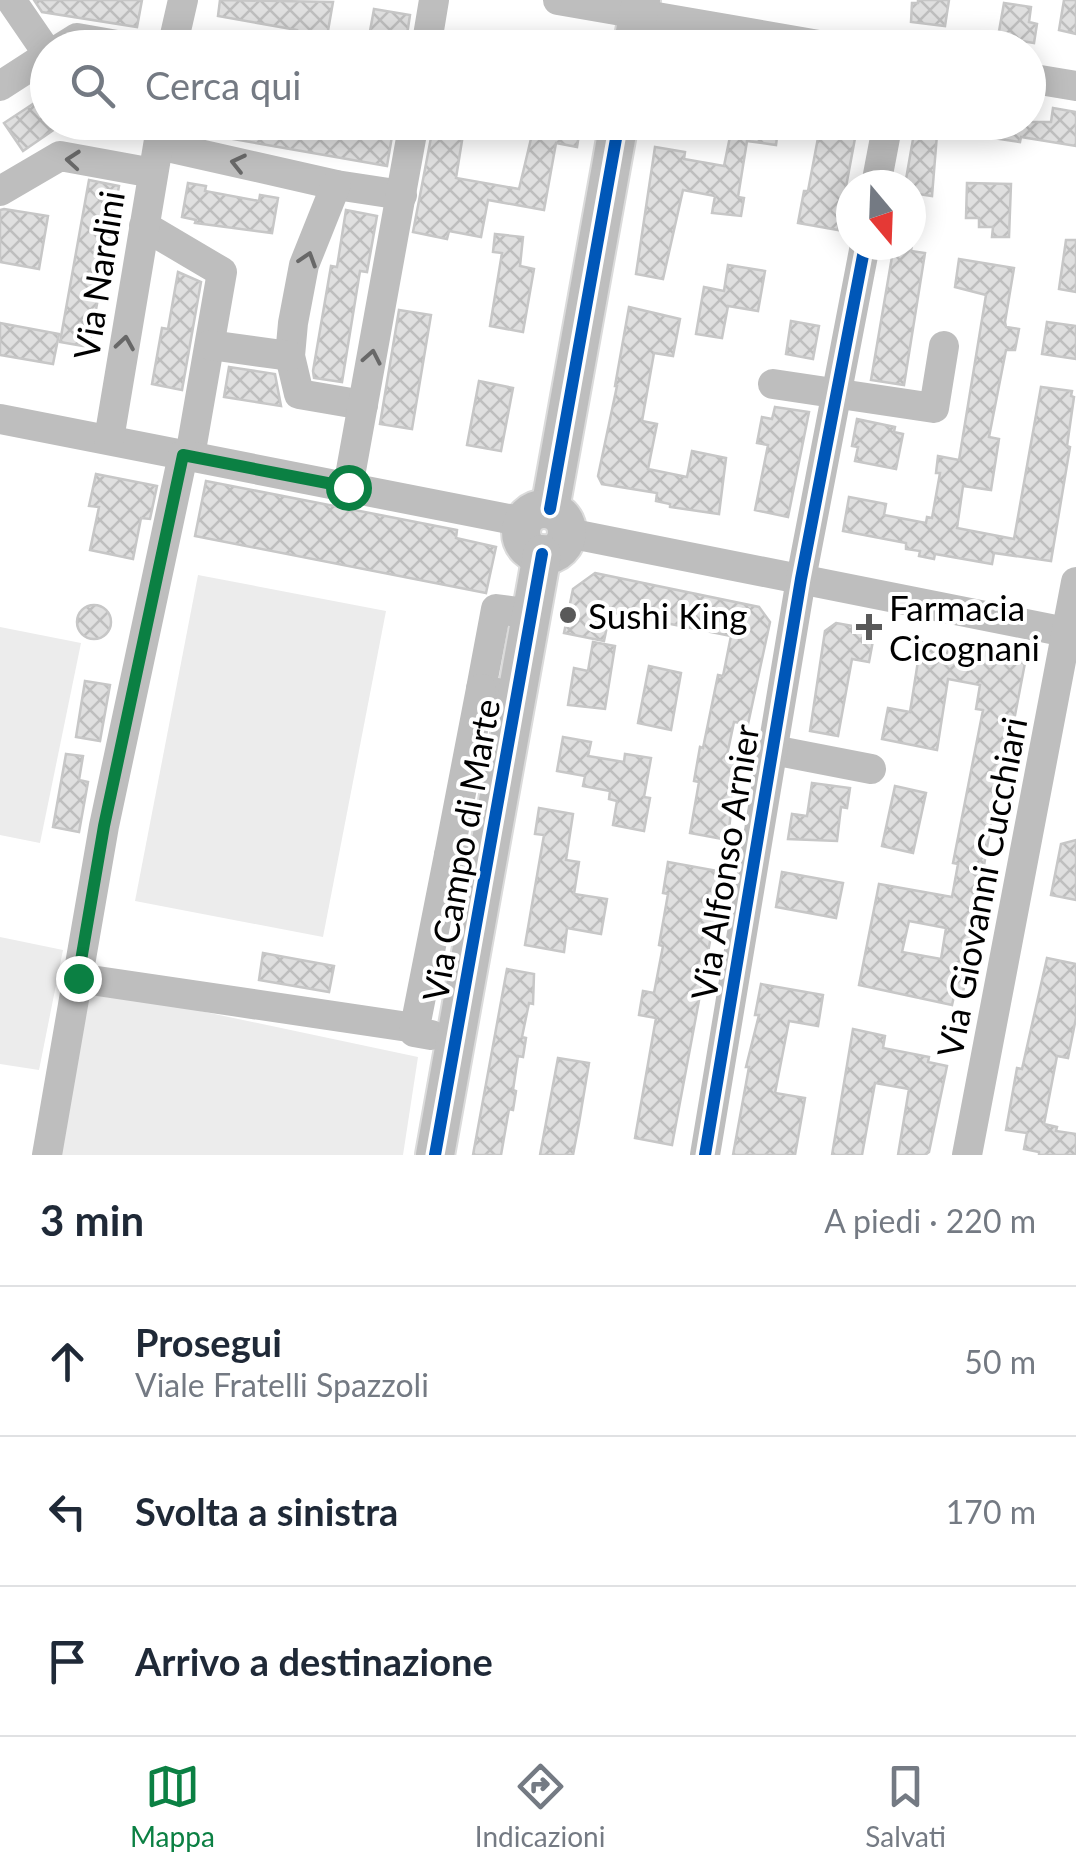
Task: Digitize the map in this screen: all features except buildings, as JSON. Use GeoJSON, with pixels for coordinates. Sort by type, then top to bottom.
{"type":"FeatureCollection","features":[{"type":"Feature","properties":{"kind":"main road","name":"Via Campo di Marte"},"geometry":{"type":"LineString","coordinates":[[435,1155],[488,864],[499,693],[532,614],[616,140]]}},
{"type":"Feature","properties":{"kind":"street"},"geometry":{"type":"LineString","coordinates":[[12,0],[32,30]]}},
{"type":"Feature","properties":{"kind":"street"},"geometry":{"type":"LineString","coordinates":[[176,30],[183,0]]}},
{"type":"Feature","properties":{"kind":"street"},"geometry":{"type":"LineString","coordinates":[[429,30],[434,0]]}},
{"type":"Feature","properties":{"kind":"street"},"geometry":{"type":"LineString","coordinates":[[558,0],[637,20],[708,30]]}},
{"type":"Feature","properties":{"kind":"street"},"geometry":{"type":"LineString","coordinates":[[0,86],[30,66]]}},
{"type":"Feature","properties":{"kind":"street"},"geometry":{"type":"LineString","coordinates":[[1046,81],[1076,86]]}},
{"type":"Feature","properties":{"kind":"street"},"geometry":{"type":"LineString","coordinates":[[348,487],[411,140]]}},
{"type":"Feature","properties":{"kind":"street"},"geometry":{"type":"LineString","coordinates":[[879,170],[885,140]]}},
{"type":"Feature","properties":{"kind":"street"},"geometry":{"type":"LineString","coordinates":[[4,179],[60,156],[158,147],[402,195]]}},
{"type":"Feature","properties":{"kind":"street","name":"Via Nardini"},"geometry":{"type":"LineString","coordinates":[[108,439],[158,147]]}},
{"type":"Feature","properties":{"kind":"street"},"geometry":{"type":"LineString","coordinates":[[336,185],[304,265],[290,356],[299,394],[363,405]]}},
{"type":"Feature","properties":{"kind":"street"},"geometry":{"type":"LineString","coordinates":[[46,1155],[104,826],[210,345],[222,272],[144,226]]}},
{"type":"Feature","properties":{"kind":"street","name":"Via Alfonso Arnier"},"geometry":{"type":"LineString","coordinates":[[706,1155],[802,579],[862,260]]}},
{"type":"Feature","properties":{"kind":"street"},"geometry":{"type":"LineString","coordinates":[[210,345],[290,356]]}},
{"type":"Feature","properties":{"kind":"street"},"geometry":{"type":"LineString","coordinates":[[773,384],[934,408],[944,346]]}},
{"type":"Feature","properties":{"kind":"street"},"geometry":{"type":"LineString","coordinates":[[0,419],[1072,634]]}},
{"type":"Feature","properties":{"kind":"street","name":"Via Giovanni Cucchiari"},"geometry":{"type":"LineString","coordinates":[[966,1155],[1072,634],[1076,582]]}},
{"type":"Feature","properties":{"kind":"street"},"geometry":{"type":"LineString","coordinates":[[456,1041],[414,1032],[449,856],[499,693]]}},
{"type":"Feature","properties":{"kind":"street","name":"Via Alfonso Arnier"},"geometry":{"type":"LineString","coordinates":[[773,750],[870,769]]}},
{"type":"Feature","properties":{"kind":"street"},"geometry":{"type":"LineString","coordinates":[[449,856],[488,864]]}},
{"type":"Feature","properties":{"kind":"street"},"geometry":{"type":"LineString","coordinates":[[78,978],[415,1028]]}},
{"type":"Feature","properties":{"kind":"shaded area"},"geometry":{"type":"Polygon","coordinates":[[[198,575],[386,611],[323,937],[135,901],[198,575]]]}},
{"type":"Feature","properties":{"kind":"shaded area"},"geometry":{"type":"Polygon","coordinates":[[[0,627],[81,643],[40,843],[0,835],[0,627]]]}},
{"type":"Feature","properties":{"kind":"shaded area"},"geometry":{"type":"Polygon","coordinates":[[[0,937],[63,950],[39,1070],[0,1064],[0,937]]]}},
{"type":"Feature","properties":{"kind":"shaded area"},"geometry":{"type":"Polygon","coordinates":[[[82,986],[418,1057],[403,1155],[51,1155],[82,986]]]}},
{"type":"Feature","properties":{"kind":"cycle path"},"geometry":{"type":"LineString","coordinates":[[550,509],[616,140]]}},
{"type":"Feature","properties":{"kind":"cycle path"},"geometry":{"type":"LineString","coordinates":[[705,1155],[801,579],[862,260]]}},
{"type":"Feature","properties":{"kind":"cycle path"},"geometry":{"type":"LineString","coordinates":[[435,1155],[542,554]]}},
{"type":"Feature","properties":{"kind":"place","name":"Sushi King"},"geometry":{"type":"Point","coordinates":[568,615]}},
{"type":"Feature","properties":{"kind":"place","name":"Farmacia Cicognani"},"geometry":{"type":"Point","coordinates":[869,627]}},
{"type":"Feature","properties":{"kind":"route"},"geometry":{"type":"LineString","coordinates":[[78,978],[104,826],[183,455],[348,487]]}}]}
